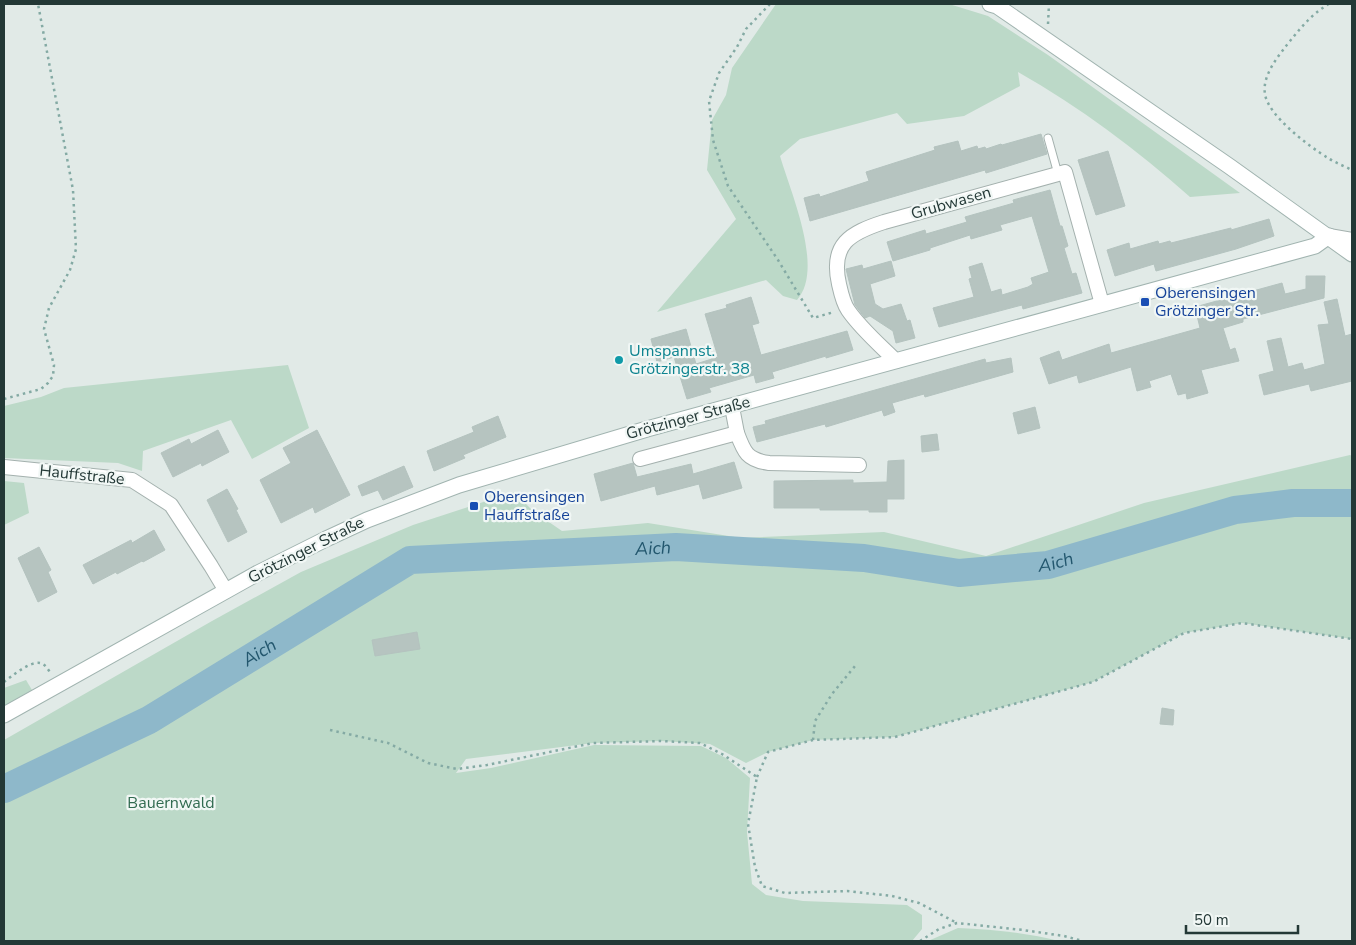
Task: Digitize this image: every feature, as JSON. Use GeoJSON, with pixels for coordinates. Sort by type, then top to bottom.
{"type":"FeatureCollection","features":[{"type":"Feature","properties":{"kind":"main road"},"geometry":{"type":"LineString","coordinates":[[990,4],[997,6],[1047,40],[1330,236],[1352,254]]}},
{"type":"Feature","properties":{"kind":"main road","name":"Grötzinger Straße"},"geometry":{"type":"LineString","coordinates":[[4,715],[226,591],[318,543],[359,524],[451,488],[647,429],[1315,246],[1330,236]]}},
{"type":"Feature","properties":{"kind":"street"},"geometry":{"type":"LineString","coordinates":[[1058,174],[1065,172],[1102,304]]}},
{"type":"Feature","properties":{"kind":"street","name":"Grubwasen"},"geometry":{"type":"LineString","coordinates":[[896,361],[846,308],[840,293],[836,258],[850,237],[861,230],[1058,174]]}},
{"type":"Feature","properties":{"kind":"street"},"geometry":{"type":"LineString","coordinates":[[1330,236],[1352,240]]}},
{"type":"Feature","properties":{"kind":"street"},"geometry":{"type":"LineString","coordinates":[[732,407],[737,432],[745,451],[756,462],[859,465]]}},
{"type":"Feature","properties":{"kind":"street"},"geometry":{"type":"LineString","coordinates":[[640,459],[737,432]]}},
{"type":"Feature","properties":{"kind":"street","name":"Hauffstraße"},"geometry":{"type":"LineString","coordinates":[[4,467],[132,480],[171,505],[226,591]]}},
{"type":"Feature","properties":{"kind":"lane"},"geometry":{"type":"LineString","coordinates":[[1048,138],[1058,174]]}},
{"type":"Feature","properties":{"kind":"path"},"geometry":{"type":"LineString","coordinates":[[4,399],[41,389],[48,384],[53,376],[54,365],[44,329],[49,308],[70,270],[76,249],[72,190],[38,4]]}},
{"type":"Feature","properties":{"kind":"path"},"geometry":{"type":"LineString","coordinates":[[770,4],[746,29],[719,73],[709,101],[713,140],[728,186],[778,260],[813,318],[846,308]]}},
{"type":"Feature","properties":{"kind":"path"},"geometry":{"type":"LineString","coordinates":[[1329,4],[1316,12],[1276,60],[1265,82],[1264,93],[1268,107],[1294,133],[1328,158],[1352,170]]}},
{"type":"Feature","properties":{"kind":"path"},"geometry":{"type":"LineString","coordinates":[[1083,941],[1023,930],[957,923],[918,902],[892,896],[847,891],[785,893],[762,886],[755,868],[748,824],[757,777],[768,752],[813,740],[895,737],[1093,682],[1184,633],[1242,623],[1352,640]]}},
{"type":"Feature","properties":{"kind":"path"},"geometry":{"type":"LineString","coordinates":[[4,682],[32,663],[40,663],[45,666],[60,685]]}},
{"type":"Feature","properties":{"kind":"path"},"geometry":{"type":"LineString","coordinates":[[813,740],[815,721],[832,694],[856,666]]}},
{"type":"Feature","properties":{"kind":"path"},"geometry":{"type":"LineString","coordinates":[[330,730],[388,742],[428,763],[457,769],[487,766],[593,743],[661,741],[700,743],[722,754],[757,777]]}},
{"type":"Feature","properties":{"kind":"path"},"geometry":{"type":"LineString","coordinates":[[920,941],[939,929],[957,923]]}},
{"type":"Feature","properties":{"kind":"green space"},"geometry":{"type":"Polygon","coordinates":[[[776,4],[949,4],[988,16],[1048,55],[1240,193],[1190,197],[1107,130],[1041,85],[1018,72],[1020,86],[964,116],[907,124],[897,113],[800,139],[780,156],[797,209],[807,250],[808,269],[805,286],[797,300],[783,296],[766,280],[657,312],[736,219],[707,170],[712,120],[726,95],[732,68],[776,4]]]}},
{"type":"Feature","properties":{"kind":"green space"},"geometry":{"type":"Polygon","coordinates":[[[288,365],[309,428],[252,459],[231,420],[143,451],[142,471],[118,463],[4,458],[4,406],[41,397],[64,388],[288,365]]]}},
{"type":"Feature","properties":{"kind":"green space","name":"Bauernwald"},"geometry":{"type":"Polygon","coordinates":[[[1352,456],[1352,639],[1242,623],[1184,633],[1093,682],[895,737],[813,740],[768,752],[746,763],[710,744],[661,741],[593,743],[466,759],[456,773],[491,768],[594,745],[701,746],[726,758],[750,778],[747,832],[752,884],[766,895],[803,901],[907,905],[922,915],[922,929],[912,941],[4,941],[4,740],[301,572],[413,525],[514,492],[533,511],[562,531],[648,523],[741,538],[884,532],[986,556],[1144,503],[1352,456]]]}},
{"type":"Feature","properties":{"kind":"green space"},"geometry":{"type":"Polygon","coordinates":[[[4,481],[24,483],[29,513],[4,525],[4,481]]]}},
{"type":"Feature","properties":{"kind":"green space"},"geometry":{"type":"Polygon","coordinates":[[[26,680],[32,690],[4,706],[4,688],[26,680]]]}},
{"type":"Feature","properties":{"kind":"green space"},"geometry":{"type":"Polygon","coordinates":[[[958,928],[1009,932],[1059,941],[928,941],[958,928]]]}},
{"type":"Feature","properties":{"kind":"building"},"geometry":{"type":"Polygon","coordinates":[[[1041,134],[1047,154],[986,173],[985,170],[810,221],[804,198],[819,194],[820,197],[869,181],[866,172],[935,150],[934,147],[958,141],[961,151],[977,146],[978,149],[985,147],[986,149],[1041,134]]]}},
{"type":"Feature","properties":{"kind":"building"},"geometry":{"type":"Polygon","coordinates":[[[1108,151],[1125,206],[1096,215],[1078,160],[1108,151]]]}},
{"type":"Feature","properties":{"kind":"building"},"geometry":{"type":"Polygon","coordinates":[[[1050,190],[1068,246],[1064,248],[1072,274],[1076,273],[1082,293],[1023,309],[1022,305],[939,327],[933,308],[974,297],[969,279],[972,278],[969,267],[982,263],[991,292],[1001,289],[1002,295],[1028,287],[1033,284],[1031,278],[1049,272],[1032,216],[1000,225],[1002,230],[971,239],[970,235],[893,261],[887,242],[925,230],[926,234],[967,222],[965,217],[1014,203],[1013,200],[1050,190]]]}},
{"type":"Feature","properties":{"kind":"building"},"geometry":{"type":"Polygon","coordinates":[[[1269,219],[1274,236],[1236,249],[1156,271],[1154,264],[1115,276],[1107,250],[1129,243],[1130,249],[1158,241],[1159,244],[1170,241],[1171,243],[1231,228],[1231,230],[1269,219]]]}},
{"type":"Feature","properties":{"kind":"building"},"geometry":{"type":"Polygon","coordinates":[[[891,261],[895,276],[870,284],[875,304],[883,309],[901,304],[907,321],[910,320],[915,338],[896,343],[893,331],[870,316],[865,318],[855,305],[846,269],[862,265],[863,269],[891,261]]]}},
{"type":"Feature","properties":{"kind":"building"},"geometry":{"type":"Polygon","coordinates":[[[1306,276],[1325,276],[1324,298],[1243,319],[1243,322],[1223,328],[1230,350],[1235,348],[1239,361],[1201,370],[1208,393],[1187,399],[1186,393],[1178,395],[1171,374],[1149,381],[1151,387],[1137,391],[1131,367],[1079,383],[1077,375],[1049,384],[1040,358],[1059,351],[1062,360],[1109,344],[1111,353],[1200,328],[1195,307],[1282,283],[1285,294],[1306,289],[1306,276]]]}},
{"type":"Feature","properties":{"kind":"building"},"geometry":{"type":"Polygon","coordinates":[[[751,297],[759,323],[752,325],[761,355],[847,331],[853,350],[772,372],[774,378],[756,383],[754,375],[709,388],[711,392],[687,399],[674,357],[657,362],[651,339],[686,329],[696,364],[718,357],[705,314],[727,308],[726,305],[751,297]]]}},
{"type":"Feature","properties":{"kind":"building"},"geometry":{"type":"Polygon","coordinates":[[[1337,299],[1345,336],[1352,334],[1352,381],[1311,391],[1309,384],[1264,395],[1259,375],[1274,371],[1267,341],[1281,338],[1288,367],[1302,363],[1304,370],[1325,364],[1318,325],[1329,324],[1324,302],[1337,299]]]}},
{"type":"Feature","properties":{"kind":"building"},"geometry":{"type":"Polygon","coordinates":[[[1011,358],[1013,372],[925,397],[924,394],[892,403],[895,412],[884,416],[882,410],[826,427],[825,424],[757,442],[753,427],[766,424],[765,421],[985,359],[986,363],[1011,358]]]}},
{"type":"Feature","properties":{"kind":"building"},"geometry":{"type":"Polygon","coordinates":[[[1035,407],[1040,428],[1018,434],[1013,413],[1035,407]]]}},
{"type":"Feature","properties":{"kind":"building"},"geometry":{"type":"Polygon","coordinates":[[[498,416],[506,437],[463,455],[465,458],[434,471],[427,451],[474,432],[472,427],[498,416]]]}},
{"type":"Feature","properties":{"kind":"building"},"geometry":{"type":"Polygon","coordinates":[[[218,430],[229,452],[202,466],[201,463],[173,477],[161,453],[189,439],[191,444],[218,430]]]}},
{"type":"Feature","properties":{"kind":"building"},"geometry":{"type":"Polygon","coordinates":[[[317,430],[350,495],[315,513],[313,507],[281,523],[260,480],[291,463],[283,448],[317,430]]]}},
{"type":"Feature","properties":{"kind":"building"},"geometry":{"type":"Polygon","coordinates":[[[937,434],[939,450],[922,452],[921,436],[937,434]]]}},
{"type":"Feature","properties":{"kind":"building"},"geometry":{"type":"Polygon","coordinates":[[[904,460],[904,499],[887,499],[887,512],[820,510],[820,508],[774,508],[774,481],[853,480],[853,483],[887,482],[888,461],[904,460]]]}},
{"type":"Feature","properties":{"kind":"building"},"geometry":{"type":"Polygon","coordinates":[[[734,462],[742,488],[703,499],[699,484],[657,495],[655,486],[601,501],[594,474],[633,463],[637,477],[691,464],[693,474],[734,462]]]}},
{"type":"Feature","properties":{"kind":"building"},"geometry":{"type":"Polygon","coordinates":[[[404,466],[413,487],[383,500],[378,490],[362,496],[358,486],[404,466]]]}},
{"type":"Feature","properties":{"kind":"building"},"geometry":{"type":"Polygon","coordinates":[[[227,489],[238,509],[236,510],[247,532],[228,542],[207,500],[227,489]]]}},
{"type":"Feature","properties":{"kind":"building"},"geometry":{"type":"Polygon","coordinates":[[[154,530],[165,550],[93,584],[83,565],[131,540],[132,543],[154,530]]]}},
{"type":"Feature","properties":{"kind":"building"},"geometry":{"type":"Polygon","coordinates":[[[39,547],[51,570],[48,572],[57,592],[38,602],[18,558],[39,547]]]}},
{"type":"Feature","properties":{"kind":"building"},"geometry":{"type":"Polygon","coordinates":[[[417,632],[420,649],[375,656],[372,640],[417,632]]]}},
{"type":"Feature","properties":{"kind":"building"},"geometry":{"type":"Polygon","coordinates":[[[1162,708],[1174,710],[1173,725],[1160,724],[1162,708]]]}},
{"type":"Feature","properties":{"kind":"waterway","name":"Aich"},"geometry":{"type":"LineString","coordinates":[[4,789],[149,720],[410,560],[676,547],[864,558],[959,573],[1048,565],[1235,510],[1293,503],[1352,503]]}},
{"type":"Feature","properties":{"kind":"place","name":"Oberensingen Grötzinger Str."},"geometry":{"type":"Point","coordinates":[1145,302]}},
{"type":"Feature","properties":{"kind":"place","name":"Umspannst. Grötzingerstr. 38"},"geometry":{"type":"Point","coordinates":[619,360]}},
{"type":"Feature","properties":{"kind":"place","name":"Oberensingen Hauffstraße"},"geometry":{"type":"Point","coordinates":[474,506]}}]}
